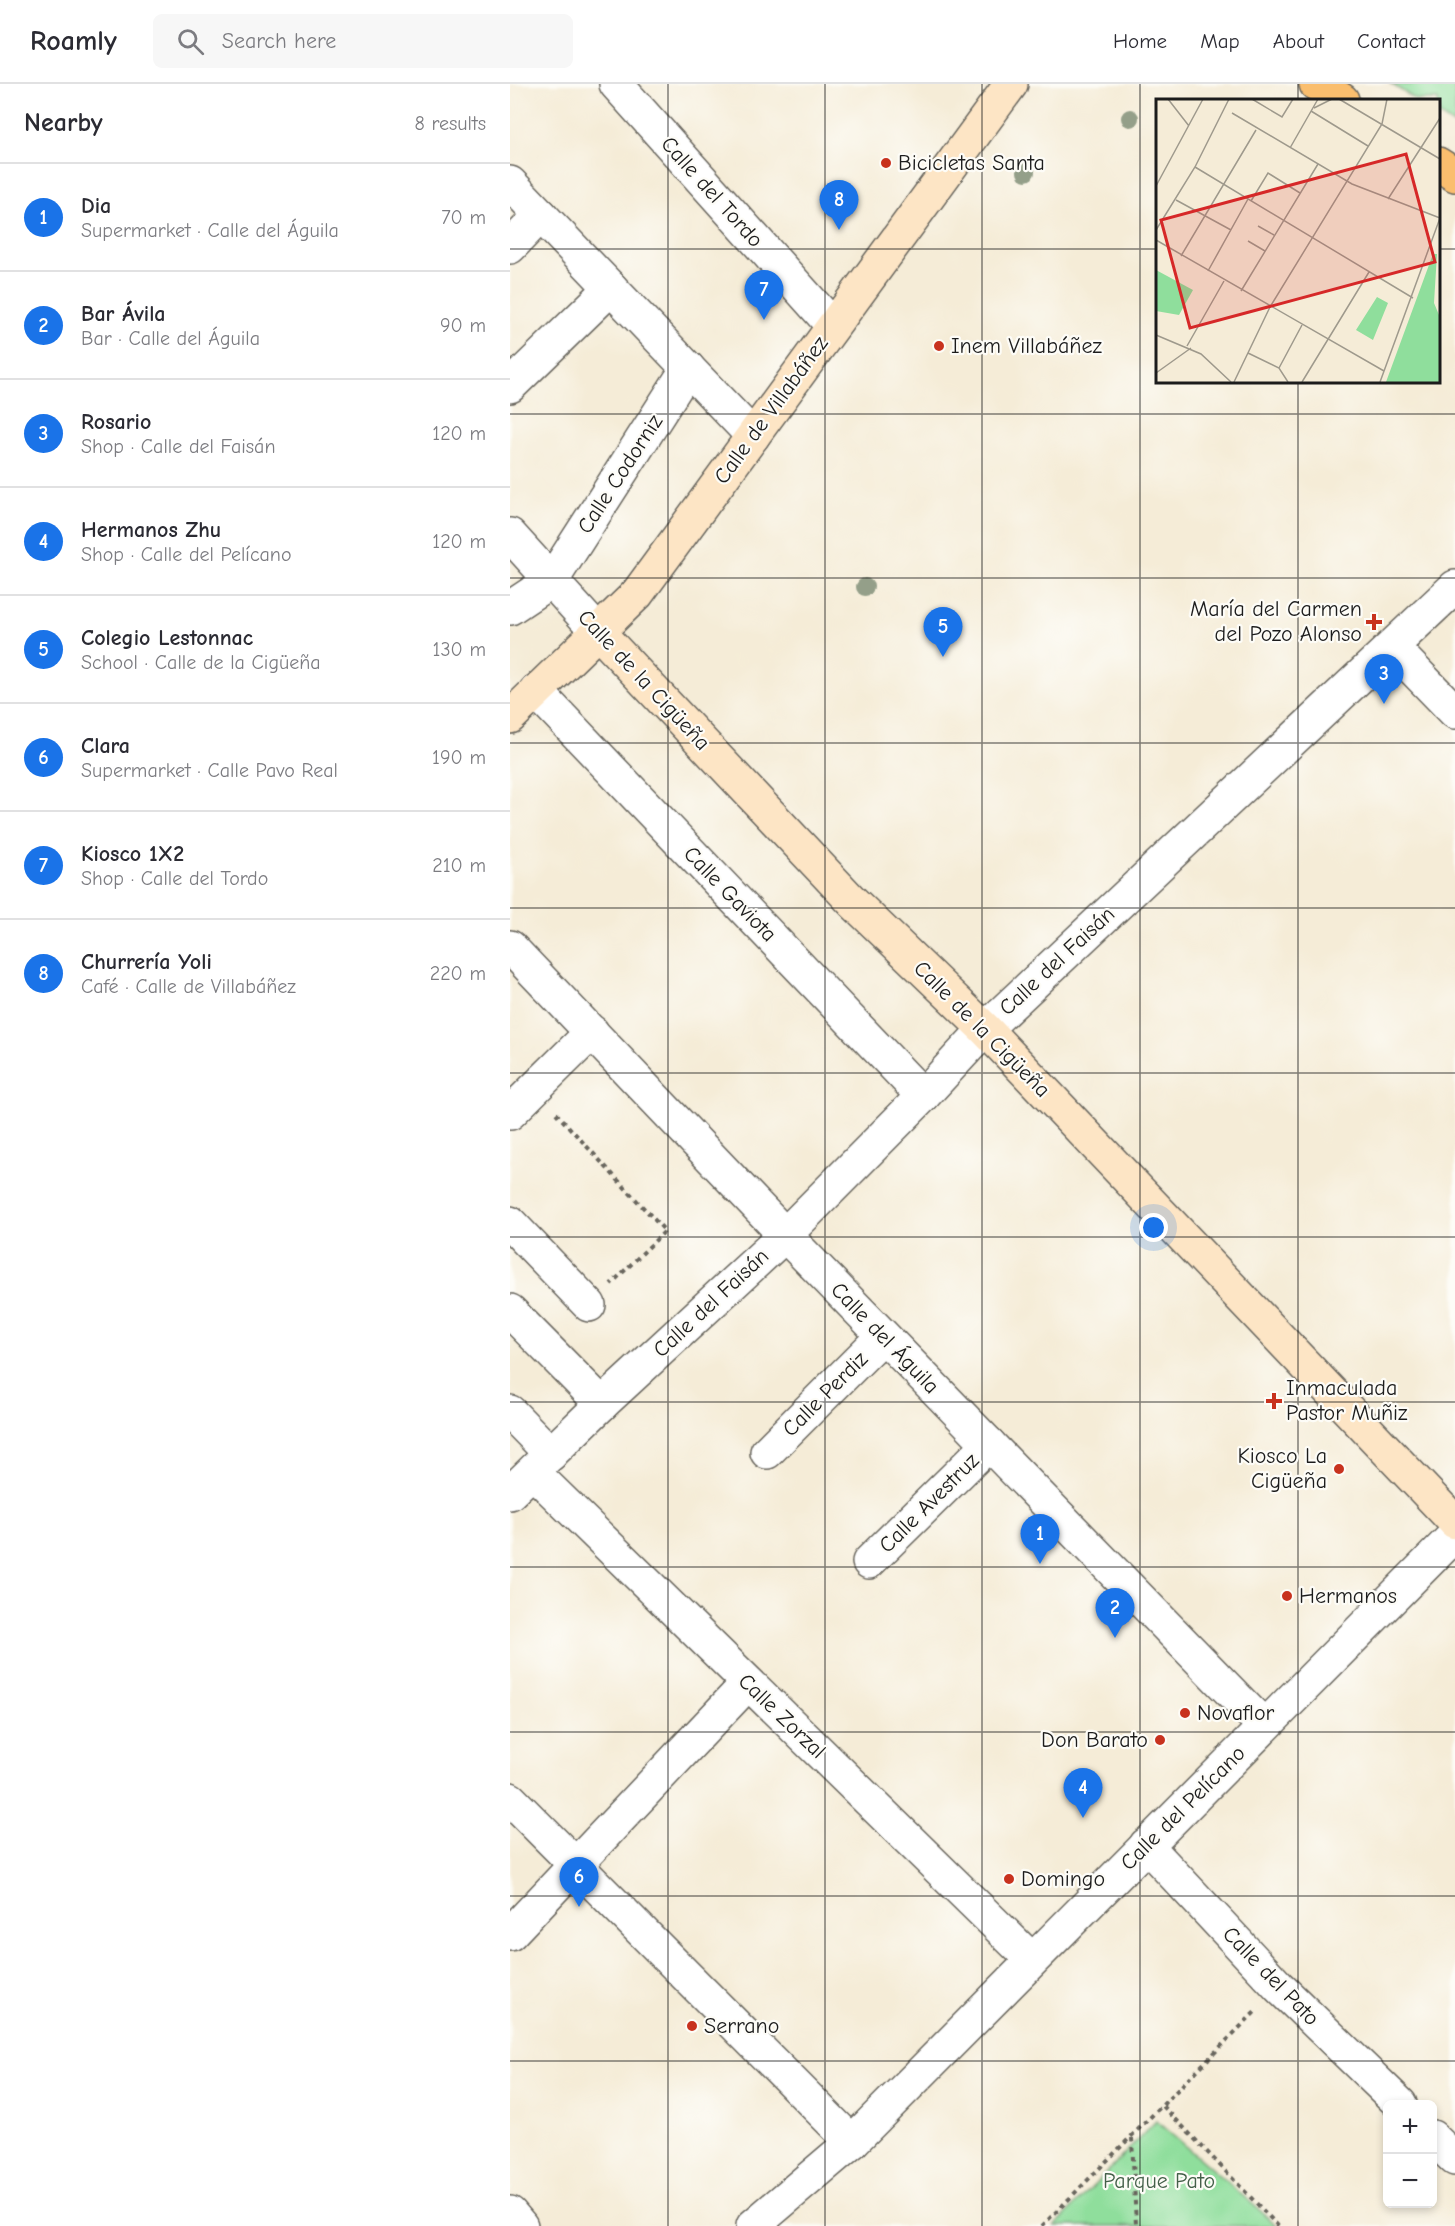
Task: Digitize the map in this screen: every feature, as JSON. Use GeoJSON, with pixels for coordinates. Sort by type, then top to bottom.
{"type":"FeatureCollection","features":[{"type":"Feature","properties":{"kind":"main road"},"geometry":{"type":"LineString","coordinates":[[1316,84],[1340,99]]}},
{"type":"Feature","properties":{"kind":"main road"},"geometry":{"type":"LineString","coordinates":[[1440,165],[1455,175]]}},
{"type":"Feature","properties":{"kind":"street","name":"Calle del Tordo"},"geometry":{"type":"LineString","coordinates":[[615,84],[833,326]]}},
{"type":"Feature","properties":{"kind":"street","name":"Calle de Villabáñez"},"geometry":{"type":"LineString","coordinates":[[510,717],[637,594],[1011,84]]}},
{"type":"Feature","properties":{"kind":"street"},"geometry":{"type":"LineString","coordinates":[[510,183],[753,436]]}},
{"type":"Feature","properties":{"kind":"street"},"geometry":{"type":"LineString","coordinates":[[510,247],[541,216]]}},
{"type":"Feature","properties":{"kind":"street"},"geometry":{"type":"LineString","coordinates":[[510,386],[611,288]]}},
{"type":"Feature","properties":{"kind":"street","name":"Calle Codorniz"},"geometry":{"type":"LineString","coordinates":[[552,580],[688,368]]}},
{"type":"Feature","properties":{"kind":"street","name":"Calle de la Cigüeña"},"geometry":{"type":"LineString","coordinates":[[510,535],[599,633],[852,901],[985,1029],[1455,1522]]}},
{"type":"Feature","properties":{"kind":"street"},"geometry":{"type":"LineString","coordinates":[[510,608],[552,580]]}},
{"type":"Feature","properties":{"kind":"street","name":"Calle del Faisán"},"geometry":{"type":"LineString","coordinates":[[531,1473],[602,1404],[785,1235],[923,1096],[985,1029],[1455,587]]}},
{"type":"Feature","properties":{"kind":"street"},"geometry":{"type":"LineString","coordinates":[[1392,647],[1455,712]]}},
{"type":"Feature","properties":{"kind":"street","name":"Calle Gaviota"},"geometry":{"type":"LineString","coordinates":[[536,692],[923,1096]]}},
{"type":"Feature","properties":{"kind":"street","name":"Calle del Águila"},"geometry":{"type":"LineString","coordinates":[[510,947],[785,1235],[1264,1726]]}},
{"type":"Feature","properties":{"kind":"street"},"geometry":{"type":"LineString","coordinates":[[510,1113],[592,1032]]}},
{"type":"Feature","properties":{"kind":"street"},"geometry":{"type":"LineString","coordinates":[[510,1223],[589,1305]]}},
{"type":"Feature","properties":{"kind":"street"},"geometry":{"type":"LineString","coordinates":[[510,1311],[602,1404]]}},
{"type":"Feature","properties":{"kind":"street","name":"Calle Perdiz"},"geometry":{"type":"LineString","coordinates":[[767,1452],[883,1336]]}},
{"type":"Feature","properties":{"kind":"street","name":"Calle Zorzal"},"geometry":{"type":"LineString","coordinates":[[510,1412],[531,1473],[1032,1960]]}},
{"type":"Feature","properties":{"kind":"street","name":"Calle Avestruz"},"geometry":{"type":"LineString","coordinates":[[869,1562],[989,1444]]}},
{"type":"Feature","properties":{"kind":"street","name":"Calle del Pelícano"},"geometry":{"type":"LineString","coordinates":[[753,2226],[852,2142],[1455,1535]]}},
{"type":"Feature","properties":{"kind":"street"},"geometry":{"type":"LineString","coordinates":[[510,1934],[748,1683]]}},
{"type":"Feature","properties":{"kind":"street"},"geometry":{"type":"LineString","coordinates":[[510,1799],[852,2142]]}},
{"type":"Feature","properties":{"kind":"street","name":"Calle del Pato"},"geometry":{"type":"LineString","coordinates":[[1146,1845],[1279,1987],[1396,2100]]}},
{"type":"Feature","properties":{"kind":"street"},"geometry":{"type":"LineString","coordinates":[[1437,2142],[1455,2159]]}},
{"type":"Feature","properties":{"kind":"street"},"geometry":{"type":"LineString","coordinates":[[510,2213],[521,2226]]}},
{"type":"Feature","properties":{"kind":"path"},"geometry":{"type":"LineString","coordinates":[[534,1090],[665,1230],[589,1305]]}},
{"type":"Feature","properties":{"kind":"path"},"geometry":{"type":"LineString","coordinates":[[1042,2226],[1132,2138],[1279,1987]]}},
{"type":"Feature","properties":{"kind":"path"},"geometry":{"type":"LineString","coordinates":[[1163,2106],[1278,2226]]}},
{"type":"Feature","properties":{"kind":"path"},"geometry":{"type":"LineString","coordinates":[[1132,2138],[1136,2226]]}},
{"type":"Feature","properties":{"kind":"green space"},"geometry":{"type":"Polygon","coordinates":[[[1391,84],[1455,84],[1455,126],[1440,116],[1440,99],[1414,99],[1391,84]]]}},
{"type":"Feature","properties":{"kind":"green space","name":"Parque Pato"},"geometry":{"type":"Polygon","coordinates":[[[1156,2121],[1278,2226],[1055,2226],[1156,2121]]]}},
{"type":"Feature","properties":{"kind":"place","name":"Bicicletas Santa"},"geometry":{"type":"Point","coordinates":[886,163]}},
{"type":"Feature","properties":{"kind":"place","name":"Churrería Yoli"},"geometry":{"type":"Point","coordinates":[839,230]}},
{"type":"Feature","properties":{"kind":"place","name":"Kiosco 1X2"},"geometry":{"type":"Point","coordinates":[764,320]}},
{"type":"Feature","properties":{"kind":"place","name":"Inem Villabáñez"},"geometry":{"type":"Point","coordinates":[939,346]}},
{"type":"Feature","properties":{"kind":"place","name":"María del Carmen del Pozo Alonso"},"geometry":{"type":"Point","coordinates":[1374,622]}},
{"type":"Feature","properties":{"kind":"place","name":"Colegio Lestonnac"},"geometry":{"type":"Point","coordinates":[943,657]}},
{"type":"Feature","properties":{"kind":"place","name":"Rosario"},"geometry":{"type":"Point","coordinates":[1384,704]}},
{"type":"Feature","properties":{"kind":"place","name":"Inmaculada Pastor Muñiz"},"geometry":{"type":"Point","coordinates":[1274,1401]}},
{"type":"Feature","properties":{"kind":"place","name":"Kiosco La Cigüeña"},"geometry":{"type":"Point","coordinates":[1339,1469]}},
{"type":"Feature","properties":{"kind":"place","name":"Dia"},"geometry":{"type":"Point","coordinates":[1040,1564]}},
{"type":"Feature","properties":{"kind":"place","name":"Hermanos"},"geometry":{"type":"Point","coordinates":[1287,1596]}},
{"type":"Feature","properties":{"kind":"place","name":"Bar Ávila"},"geometry":{"type":"Point","coordinates":[1115,1638]}},
{"type":"Feature","properties":{"kind":"place","name":"Novaflor"},"geometry":{"type":"Point","coordinates":[1185,1713]}},
{"type":"Feature","properties":{"kind":"place","name":"Don Barato"},"geometry":{"type":"Point","coordinates":[1160,1740]}},
{"type":"Feature","properties":{"kind":"place","name":"Hermanos Zhu"},"geometry":{"type":"Point","coordinates":[1083,1818]}},
{"type":"Feature","properties":{"kind":"place","name":"Domingo"},"geometry":{"type":"Point","coordinates":[1009,1879]}},
{"type":"Feature","properties":{"kind":"place","name":"Clara"},"geometry":{"type":"Point","coordinates":[579,1907]}},
{"type":"Feature","properties":{"kind":"place","name":"Serrano"},"geometry":{"type":"Point","coordinates":[692,2026]}}]}
